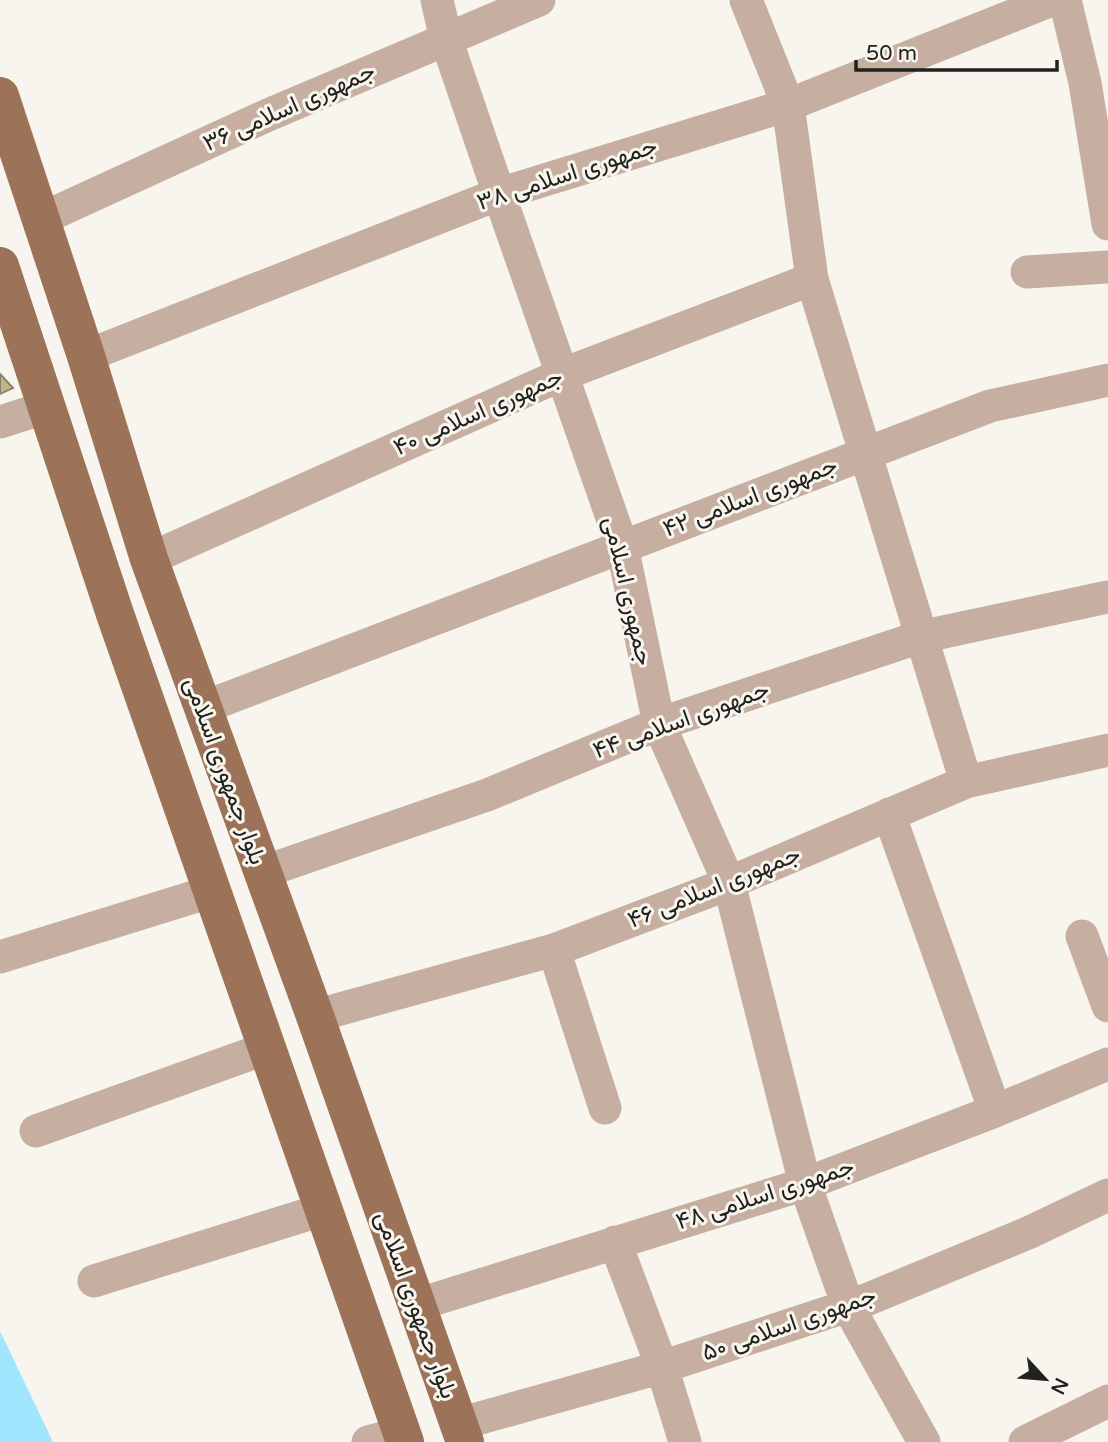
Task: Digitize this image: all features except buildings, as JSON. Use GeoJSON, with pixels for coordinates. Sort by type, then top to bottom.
{"type":"FeatureCollection","features":[{"type":"Feature","properties":{"kind":"main road","name":"بلوار جمهوری اسلامی"},"geometry":{"type":"LineString","coordinates":[[4,117],[86,356],[149,559],[315,1016],[462,1433]]}},
{"type":"Feature","properties":{"kind":"main road","name":"بلوار جمهوری اسلامی"},"geometry":{"type":"LineString","coordinates":[[0,267],[115,614],[325,1209],[392,1439]]}},
{"type":"Feature","properties":{"kind":"street","name":"جمهوری اسلامی"},"geometry":{"type":"LineString","coordinates":[[437,0],[446,39],[622,546],[659,724],[729,883],[805,1184],[848,1306],[924,1442]]}},
{"type":"Feature","properties":{"kind":"street","name":"جمهوری اسلامی ۳۶"},"geometry":{"type":"LineString","coordinates":[[41,219],[268,115],[539,0]]}},
{"type":"Feature","properties":{"kind":"street"},"geometry":{"type":"LineString","coordinates":[[746,0],[788,106],[812,279],[966,782]]}},
{"type":"Feature","properties":{"kind":"street","name":"جمهوری اسلامی ۳۸"},"geometry":{"type":"LineString","coordinates":[[86,356],[499,194],[788,106],[1052,0]]}},
{"type":"Feature","properties":{"kind":"street"},"geometry":{"type":"LineString","coordinates":[[1065,0],[1096,85],[1108,223]]}},
{"type":"Feature","properties":{"kind":"street"},"geometry":{"type":"LineString","coordinates":[[1027,272],[1108,267]]}},
{"type":"Feature","properties":{"kind":"street","name":"جمهوری اسلامی ۴۰"},"geometry":{"type":"LineString","coordinates":[[149,559],[561,375],[812,279]]}},
{"type":"Feature","properties":{"kind":"street","name":"جمهوری اسلامی ۴۲"},"geometry":{"type":"LineString","coordinates":[[201,708],[990,407],[1108,380]]}},
{"type":"Feature","properties":{"kind":"street"},"geometry":{"type":"LineString","coordinates":[[0,422],[47,407]]}},
{"type":"Feature","properties":{"kind":"street","name":"جمهوری اسلامی ۴۴"},"geometry":{"type":"LineString","coordinates":[[262,872],[487,795],[659,724],[920,637],[1108,597]]}},
{"type":"Feature","properties":{"kind":"street","name":"جمهوری اسلامی ۴۶"},"geometry":{"type":"LineString","coordinates":[[315,1016],[554,950],[729,883],[966,782],[1108,750]]}},
{"type":"Feature","properties":{"kind":"street"},"geometry":{"type":"LineString","coordinates":[[890,814],[995,1111]]}},
{"type":"Feature","properties":{"kind":"street"},"geometry":{"type":"LineString","coordinates":[[0,957],[213,891]]}},
{"type":"Feature","properties":{"kind":"street"},"geometry":{"type":"LineString","coordinates":[[1082,936],[1108,1006]]}},
{"type":"Feature","properties":{"kind":"street"},"geometry":{"type":"LineString","coordinates":[[554,950],[605,1108]]}},
{"type":"Feature","properties":{"kind":"street"},"geometry":{"type":"LineString","coordinates":[[36,1131],[267,1048]]}},
{"type":"Feature","properties":{"kind":"street","name":"جمهوری اسلامی ۴۸"},"geometry":{"type":"LineString","coordinates":[[416,1305],[805,1184],[1108,1064]]}},
{"type":"Feature","properties":{"kind":"street","name":"جمهوری اسلامی ۵۰"},"geometry":{"type":"LineString","coordinates":[[462,1433],[848,1306],[1028,1233],[1108,1195]]}},
{"type":"Feature","properties":{"kind":"street"},"geometry":{"type":"LineString","coordinates":[[94,1281],[325,1209]]}},
{"type":"Feature","properties":{"kind":"street"},"geometry":{"type":"LineString","coordinates":[[615,1242],[662,1367],[685,1442]]}},
{"type":"Feature","properties":{"kind":"street"},"geometry":{"type":"LineString","coordinates":[[1025,1442],[1108,1401]]}},
{"type":"Feature","properties":{"kind":"water"},"geometry":{"type":"Polygon","coordinates":[[[1,1333],[53,1442],[0,1442],[1,1333]]]}}]}
